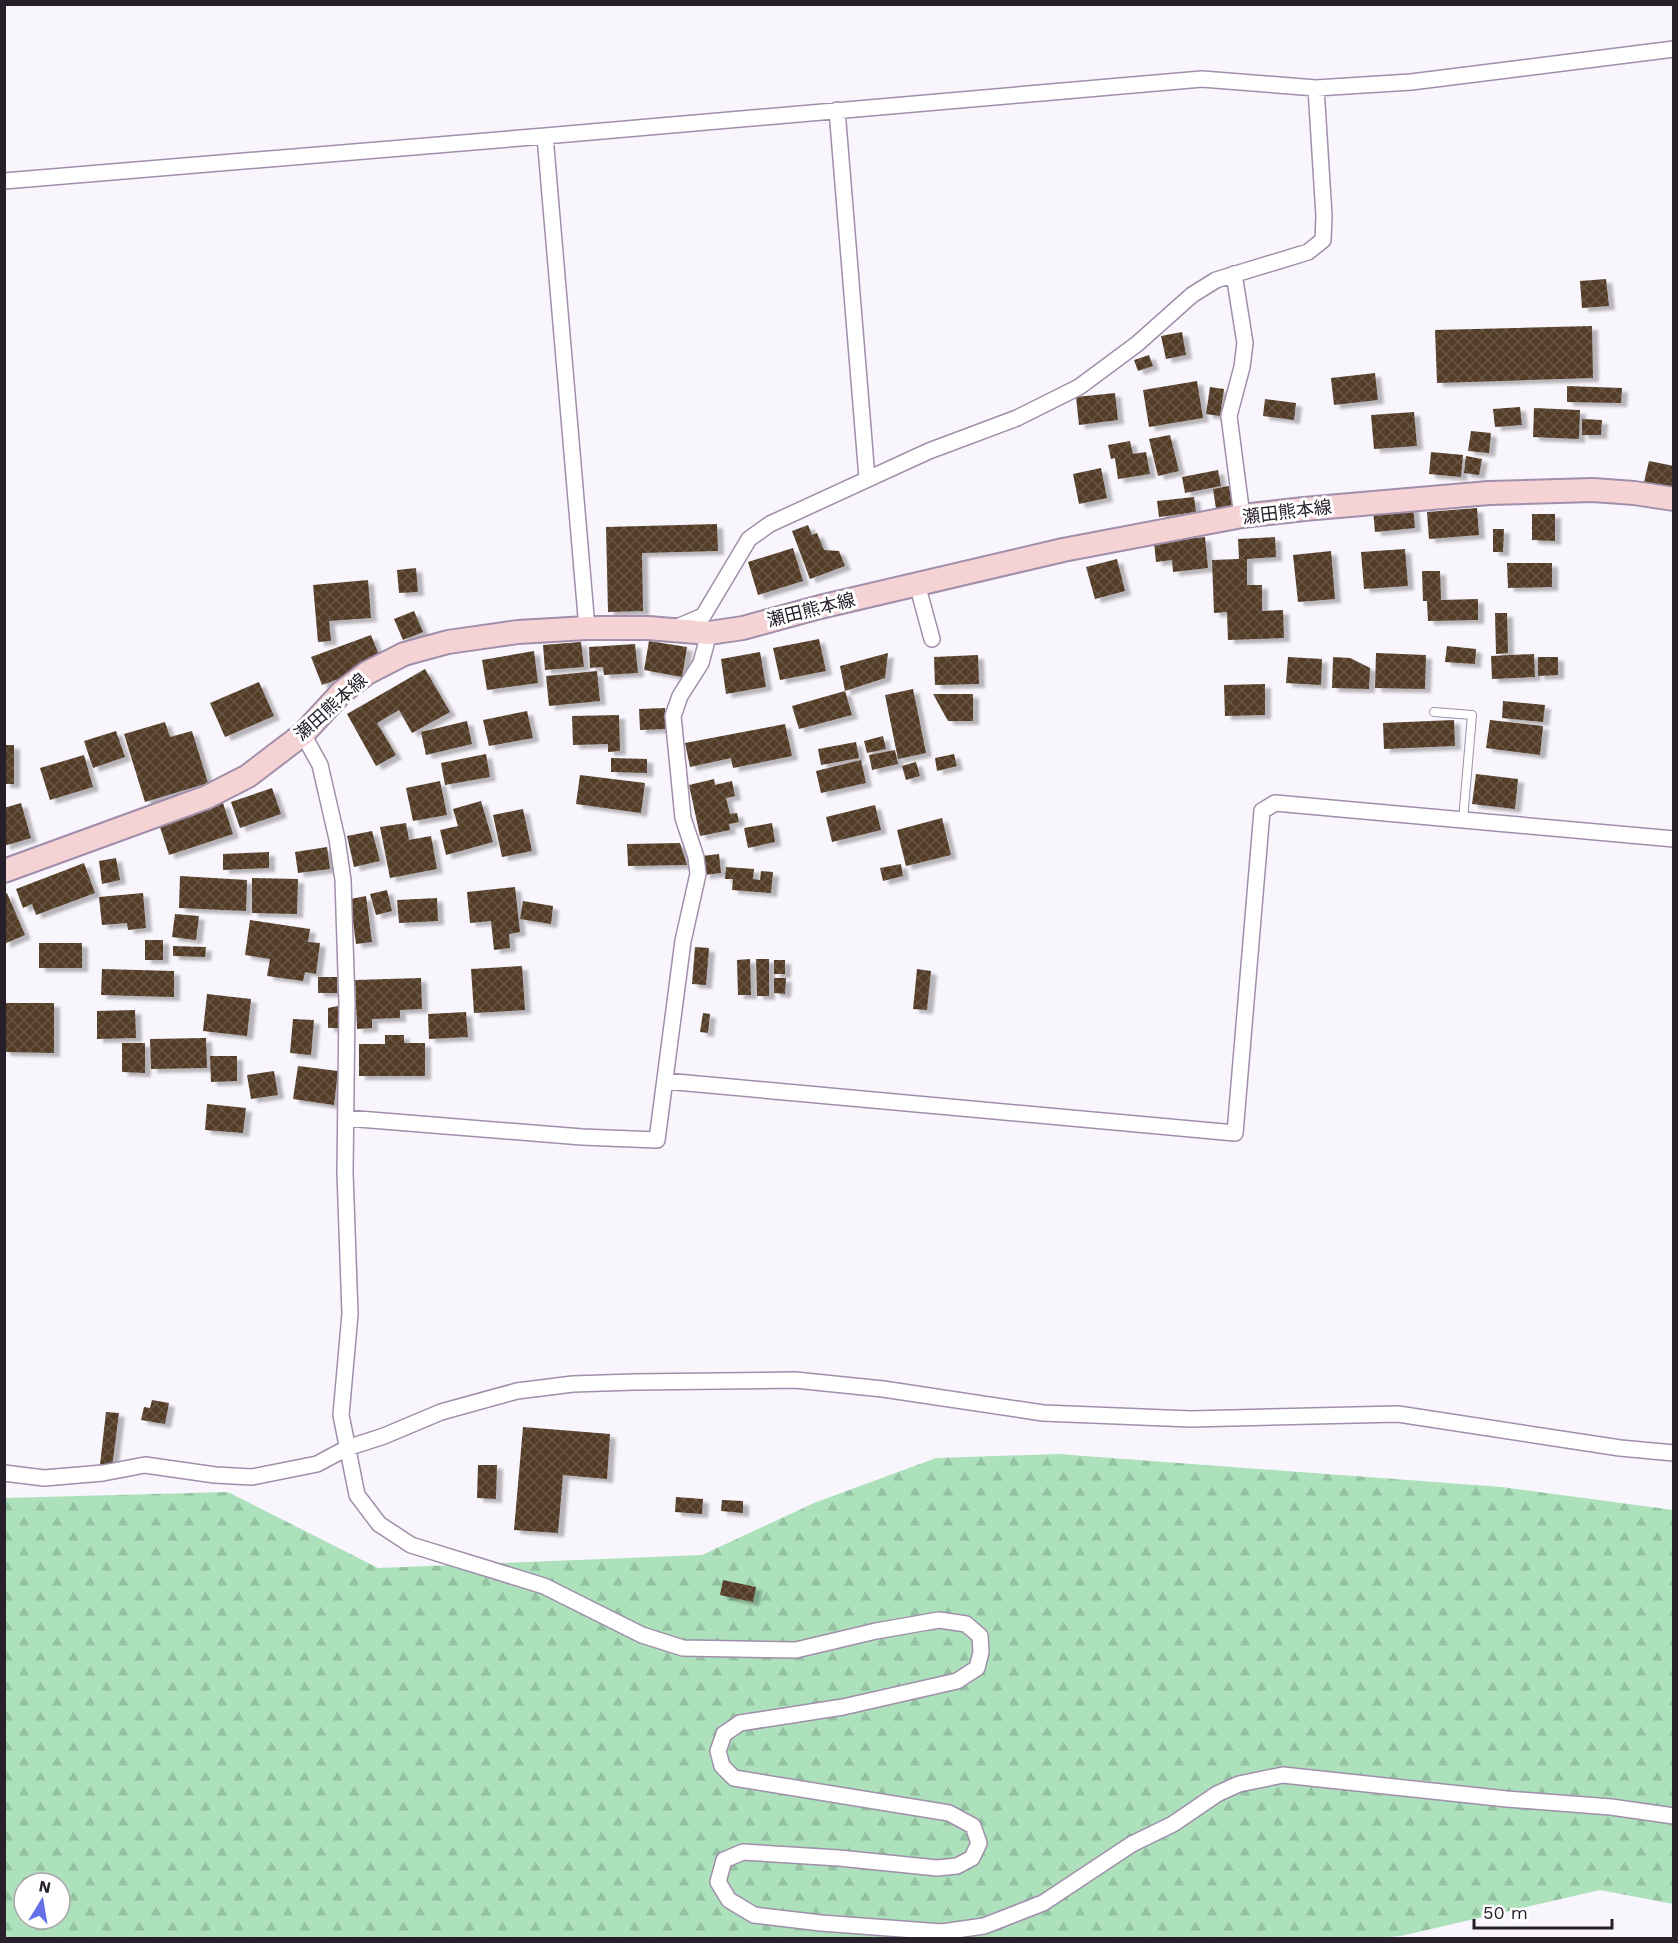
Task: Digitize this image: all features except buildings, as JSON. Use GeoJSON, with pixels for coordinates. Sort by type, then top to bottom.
{"type":"FeatureCollection","features":[{"type":"Feature","properties":{"kind":"main road","name":"瀬田熊本線"},"geometry":{"type":"LineString","coordinates":[[4,871],[207,797],[248,776],[303,734],[342,692],[367,673],[404,654],[448,642],[518,632],[587,628],[709,633],[743,628],[820,607],[1063,550],[1242,516],[1304,508],[1489,493],[1593,490],[1674,499]]}},
{"type":"Feature","properties":{"kind":"street"},"geometry":{"type":"LineString","coordinates":[[4,181],[1202,79],[1316,88],[1411,82],[1674,49]]}},
{"type":"Feature","properties":{"kind":"street"},"geometry":{"type":"LineString","coordinates":[[672,630],[703,616],[749,539],[770,524],[929,451],[1017,418],[1079,387],[1137,344],[1192,295],[1216,280],[1308,252],[1323,240],[1324,216],[1316,88]]}},
{"type":"Feature","properties":{"kind":"street"},"geometry":{"type":"LineString","coordinates":[[837,110],[867,478]]}},
{"type":"Feature","properties":{"kind":"street"},"geometry":{"type":"LineString","coordinates":[[545,136],[587,628]]}},
{"type":"Feature","properties":{"kind":"street"},"geometry":{"type":"LineString","coordinates":[[1234,274],[1245,343],[1242,367],[1229,416],[1242,516]]}},
{"type":"Feature","properties":{"kind":"street"},"geometry":{"type":"LineString","coordinates":[[917,584],[932,639]]}},
{"type":"Feature","properties":{"kind":"street"},"geometry":{"type":"LineString","coordinates":[[346,1118],[582,1137],[657,1140],[685,927],[698,874],[696,857],[683,818],[673,716],[680,696],[701,663],[709,633]]}},
{"type":"Feature","properties":{"kind":"street"},"geometry":{"type":"LineString","coordinates":[[303,734],[320,765],[337,839],[343,880],[347,1004],[345,1173],[350,1314],[341,1415],[357,1496],[379,1524],[411,1545],[544,1586],[642,1635],[683,1648],[796,1650],[876,1631],[939,1620],[966,1624],[980,1636],[981,1652],[977,1668],[957,1681],[843,1707],[740,1723],[724,1734],[718,1751],[722,1766],[734,1778],[949,1813],[973,1826],[979,1843],[972,1858],[957,1866],[937,1868],[839,1858],[743,1852],[724,1860],[718,1882],[729,1900],[754,1915],[821,1923],[942,1932],[984,1926],[1043,1903],[1132,1844],[1173,1824],[1217,1794],[1239,1784],[1283,1775],[1507,1799],[1611,1807],[1674,1816]]}},
{"type":"Feature","properties":{"kind":"street"},"geometry":{"type":"LineString","coordinates":[[665,1081],[1235,1133],[1262,811],[1275,803],[1674,839]]}},
{"type":"Feature","properties":{"kind":"street"},"geometry":{"type":"LineString","coordinates":[[4,1473],[44,1478],[103,1473],[145,1465],[215,1475],[252,1477],[316,1464],[347,1448],[384,1436],[441,1412],[517,1391],[573,1384],[795,1380],[883,1389],[1043,1413],[1191,1419],[1398,1414],[1620,1448],[1674,1453]]}},
{"type":"Feature","properties":{"kind":"lane"},"geometry":{"type":"LineString","coordinates":[[1434,712],[1472,715],[1463,820]]}},
{"type":"Feature","properties":{"kind":"green space"},"geometry":{"type":"Polygon","coordinates":[[[1058,1454],[1502,1487],[1673,1510],[1673,1904],[1600,1890],[1401,1936],[1373,1938],[5,1938],[4,1498],[228,1492],[378,1568],[702,1555],[814,1503],[936,1458],[1058,1454]]]}}]}
